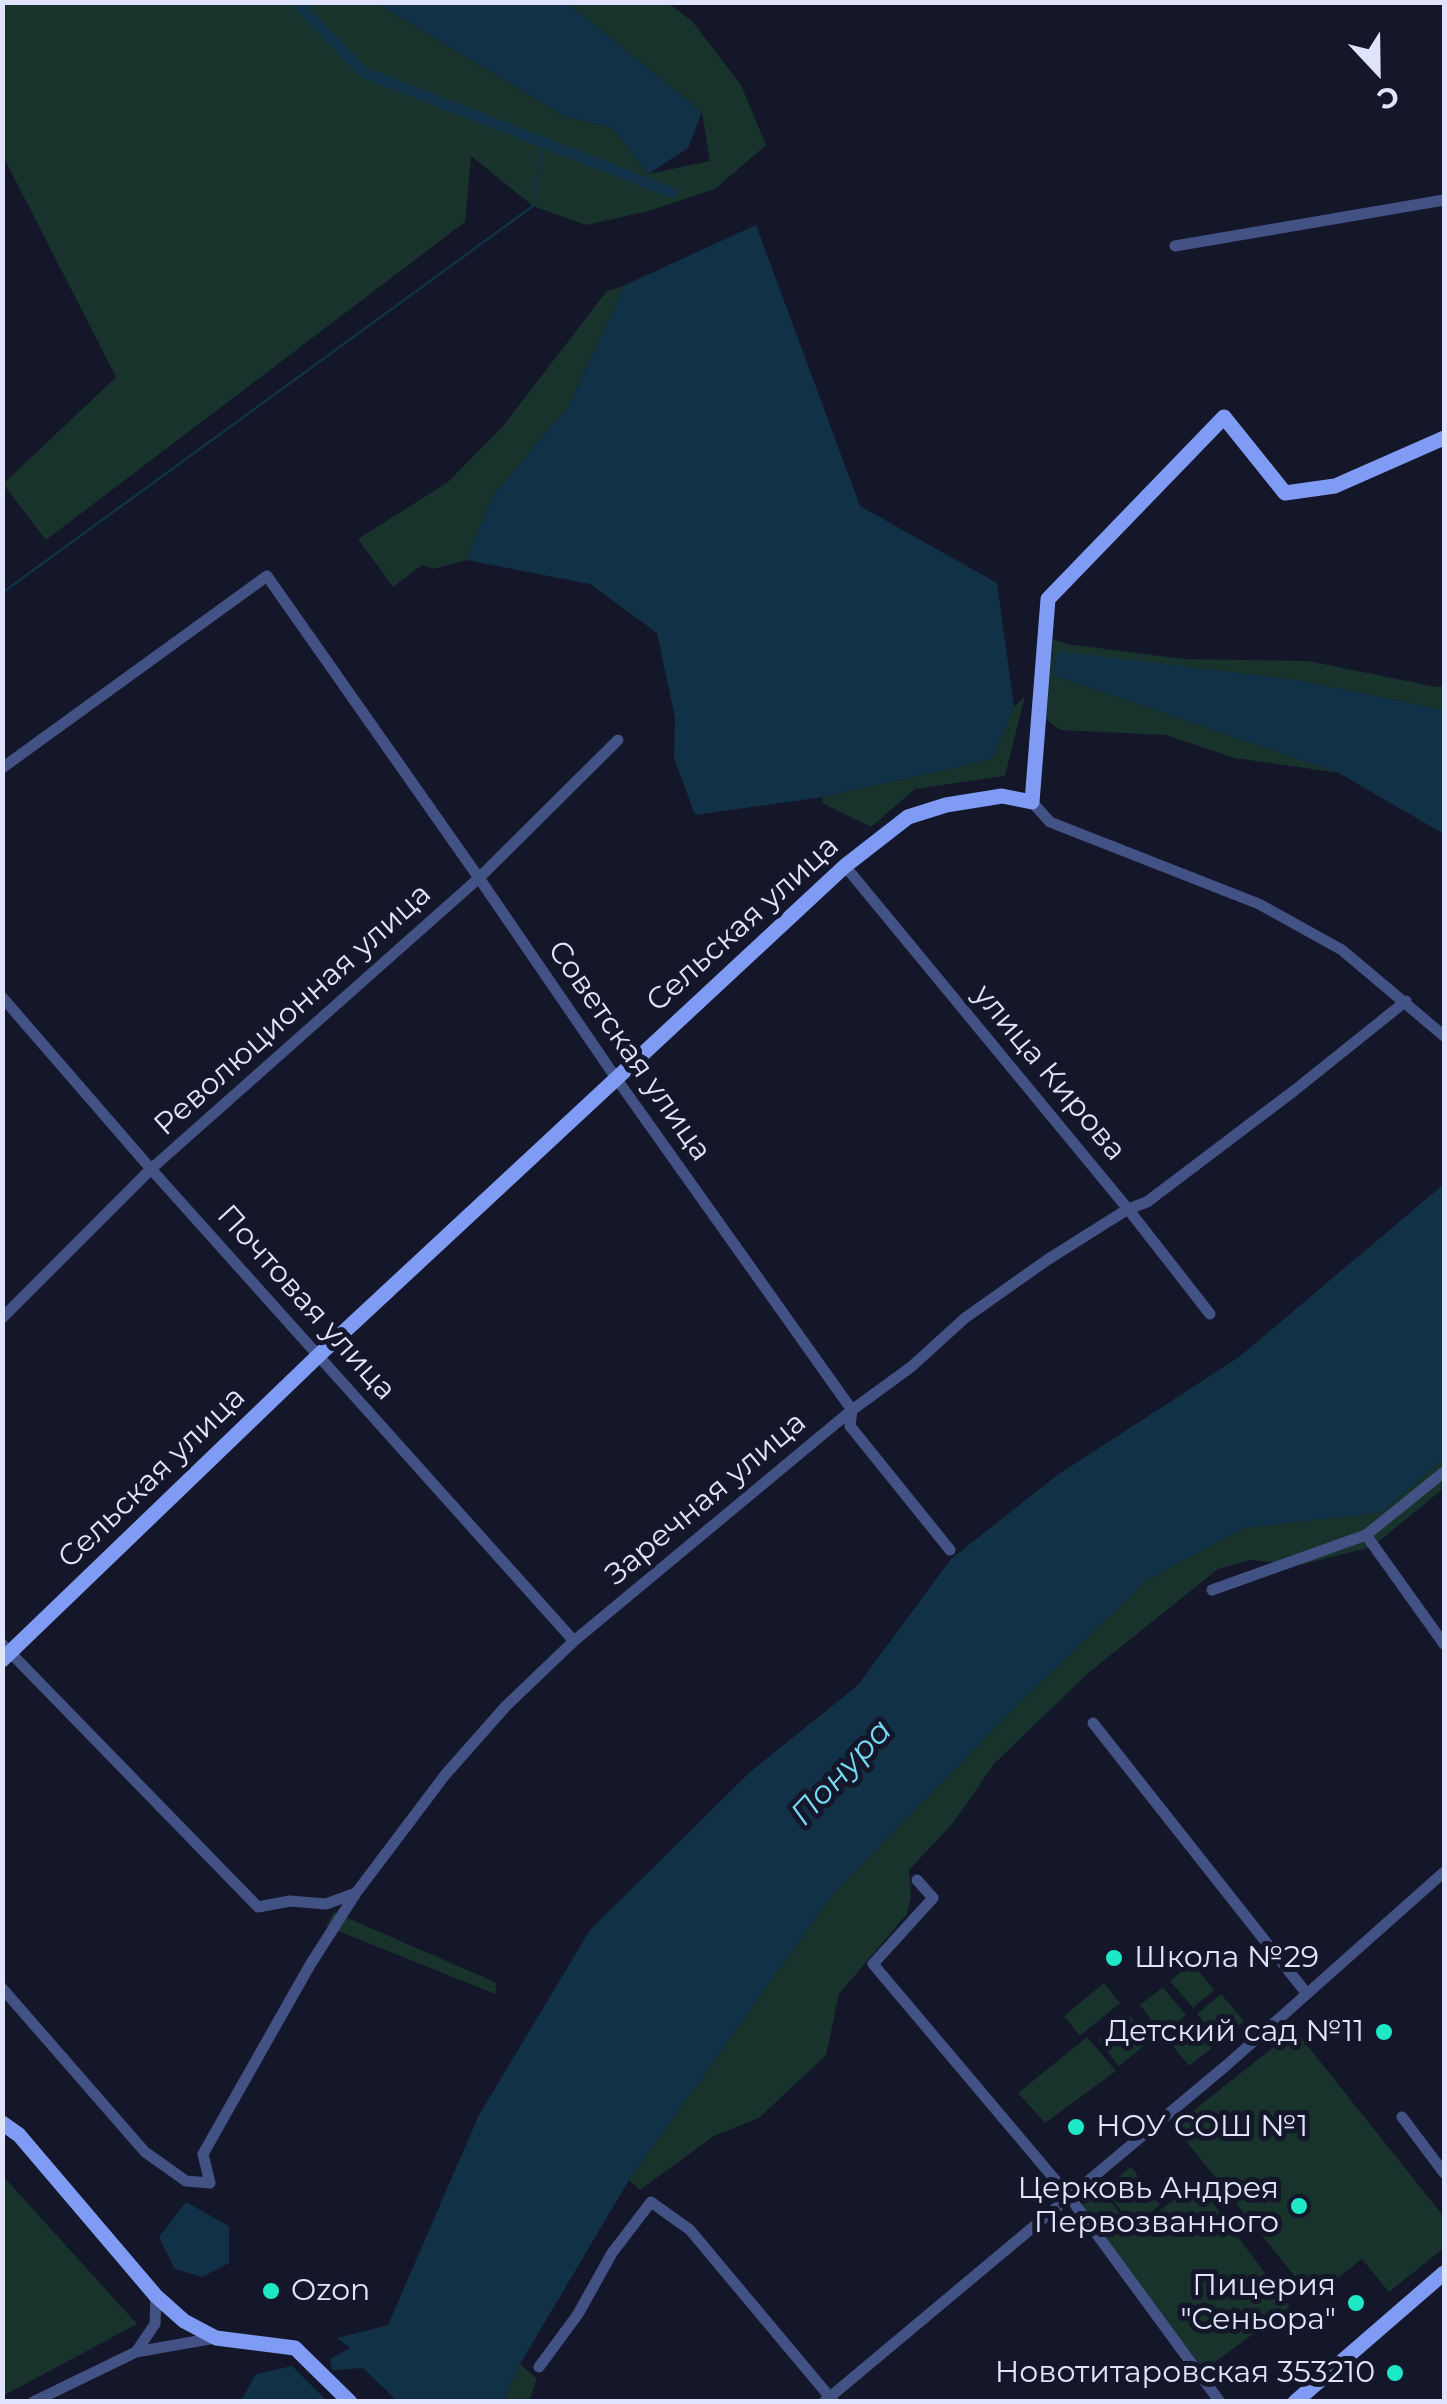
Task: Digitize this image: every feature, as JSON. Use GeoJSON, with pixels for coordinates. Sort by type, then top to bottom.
{"type":"FeatureCollection","features":[{"type":"Feature","properties":{"kind":"street"},"geometry":{"type":"LineString","coordinates":[[1176,246],[1444,200]]}},
{"type":"Feature","properties":{"kind":"street"},"geometry":{"type":"LineString","coordinates":[[1444,438],[1335,486],[1285,493],[1224,417],[1048,600],[1032,802],[1050,822],[1259,904],[1342,950],[1406,1000],[1444,1036]]}},
{"type":"Feature","properties":{"kind":"street","name":"Советская улица"},"geometry":{"type":"LineString","coordinates":[[2,768],[267,576],[852,1410],[850,1426],[950,1550]]}},
{"type":"Feature","properties":{"kind":"street","name":"Революционная улица"},"geometry":{"type":"LineString","coordinates":[[2,1318],[151,1169],[479,878],[618,740]]}},
{"type":"Feature","properties":{"kind":"street","name":"Сельская улица"},"geometry":{"type":"LineString","coordinates":[[5,1652],[845,866],[908,817],[946,805],[1002,796],[1032,802]]}},
{"type":"Feature","properties":{"kind":"street","name":"улица Кирова"},"geometry":{"type":"LineString","coordinates":[[845,866],[1128,1208],[1210,1314]]}},
{"type":"Feature","properties":{"kind":"street","name":"Почтовая улица"},"geometry":{"type":"LineString","coordinates":[[2,997],[574,1641]]}},
{"type":"Feature","properties":{"kind":"street","name":"Заречная улица"},"geometry":{"type":"LineString","coordinates":[[2,1988],[145,2152],[186,2181],[210,2183],[204,2154],[310,1965],[356,1893],[445,1775],[506,1706],[574,1641],[965,1318],[1128,1208],[1147,1202],[1406,1000]]}},
{"type":"Feature","properties":{"kind":"street"},"geometry":{"type":"LineString","coordinates":[[1212,1590],[1366,1535],[1444,1472]]}},
{"type":"Feature","properties":{"kind":"street"},"geometry":{"type":"LineString","coordinates":[[1366,1535],[1444,1644]]}},
{"type":"Feature","properties":{"kind":"street"},"geometry":{"type":"LineString","coordinates":[[5,1652],[258,1907],[269,1908],[290,1901],[326,1904],[356,1893]]}},
{"type":"Feature","properties":{"kind":"street"},"geometry":{"type":"LineString","coordinates":[[1093,1724],[1307,1994]]}},
{"type":"Feature","properties":{"kind":"street"},"geometry":{"type":"LineString","coordinates":[[539,2367],[578,2314],[612,2254],[651,2202],[690,2230],[829,2400],[1307,1994],[1444,1872]]}},
{"type":"Feature","properties":{"kind":"street"},"geometry":{"type":"LineString","coordinates":[[917,1880],[933,1898],[873,1964],[1068,2195],[1220,2402]]}},
{"type":"Feature","properties":{"kind":"street"},"geometry":{"type":"LineString","coordinates":[[1402,2118],[1444,2173]]}},
{"type":"Feature","properties":{"kind":"street"},"geometry":{"type":"LineString","coordinates":[[2,2123],[19,2135],[156,2296],[184,2321],[216,2338]]}},
{"type":"Feature","properties":{"kind":"street"},"geometry":{"type":"LineString","coordinates":[[1294,2402],[1444,2273]]}},
{"type":"Feature","properties":{"kind":"street"},"geometry":{"type":"LineString","coordinates":[[136,2352],[155,2324],[156,2296]]}},
{"type":"Feature","properties":{"kind":"street"},"geometry":{"type":"LineString","coordinates":[[33,2402],[136,2352],[216,2338],[295,2348],[350,2402]]}},
{"type":"Feature","properties":{"kind":"green space"},"geometry":{"type":"Polygon","coordinates":[[[3,2],[376,3],[566,117],[613,128],[648,174],[710,161],[702,112],[567,3],[668,3],[692,21],[741,85],[766,145],[715,189],[649,211],[586,225],[533,206],[471,156],[465,222],[46,540],[3,484],[116,377],[3,156],[3,2]]]}},
{"type":"Feature","properties":{"kind":"green space"},"geometry":{"type":"Polygon","coordinates":[[[625,285],[568,407],[494,494],[466,560],[433,569],[422,565],[393,587],[358,539],[448,482],[503,426],[606,292],[625,285]]]}},
{"type":"Feature","properties":{"kind":"green space"},"geometry":{"type":"Polygon","coordinates":[[[1053,639],[1183,659],[1308,661],[1444,686],[1444,710],[1296,680],[1059,652],[1053,675],[1340,773],[1235,758],[1166,735],[1060,730],[1046,719],[1053,639]]]}},
{"type":"Feature","properties":{"kind":"green space"},"geometry":{"type":"Polygon","coordinates":[[[1025,696],[1005,776],[915,789],[871,827],[822,803],[823,797],[992,759],[1014,707],[1025,696]]]}},
{"type":"Feature","properties":{"kind":"green space"},"geometry":{"type":"Polygon","coordinates":[[[1444,1458],[1444,1488],[1372,1547],[1300,1565],[1250,1560],[1218,1569],[1087,1674],[994,1764],[953,1823],[909,1870],[911,1896],[907,1914],[839,1994],[826,2055],[759,2118],[714,2136],[640,2190],[629,2180],[832,1895],[1017,1705],[1147,1580],[1244,1528],[1382,1512],[1444,1458]]]}},
{"type":"Feature","properties":{"kind":"green space"},"geometry":{"type":"Polygon","coordinates":[[[334,1912],[497,1983],[495,1994],[326,1926],[334,1912]]]}},
{"type":"Feature","properties":{"kind":"green space"},"geometry":{"type":"Polygon","coordinates":[[[1192,1963],[1214,1990],[1193,2008],[1170,1981],[1192,1963]]]}},
{"type":"Feature","properties":{"kind":"green space"},"geometry":{"type":"Polygon","coordinates":[[[1104,1983],[1120,2003],[1080,2036],[1064,2016],[1104,1983]]]}},
{"type":"Feature","properties":{"kind":"green space"},"geometry":{"type":"Polygon","coordinates":[[[1163,1987],[1186,2015],[1162,2034],[1140,2005],[1163,1987]]]}},
{"type":"Feature","properties":{"kind":"green space"},"geometry":{"type":"Polygon","coordinates":[[[1221,1994],[1244,2021],[1220,2041],[1197,2014],[1221,1994]]]}},
{"type":"Feature","properties":{"kind":"green space"},"geometry":{"type":"Polygon","coordinates":[[[1129,2015],[1150,2041],[1119,2066],[1098,2040],[1129,2015]]]}},
{"type":"Feature","properties":{"kind":"green space"},"geometry":{"type":"Polygon","coordinates":[[[1190,2021],[1212,2048],[1189,2066],[1168,2040],[1190,2021]]]}},
{"type":"Feature","properties":{"kind":"green space"},"geometry":{"type":"Polygon","coordinates":[[[1295,2030],[1444,2217],[1444,2248],[1389,2292],[1362,2259],[1312,2298],[1174,2126],[1295,2030]]]}},
{"type":"Feature","properties":{"kind":"green space"},"geometry":{"type":"Polygon","coordinates":[[[1087,2037],[1116,2071],[1045,2123],[1018,2093],[1087,2037]]]}},
{"type":"Feature","properties":{"kind":"green space"},"geometry":{"type":"Polygon","coordinates":[[[1131,2167],[1160,2205],[1133,2226],[1104,2188],[1131,2167]]]}},
{"type":"Feature","properties":{"kind":"green space"},"geometry":{"type":"Polygon","coordinates":[[[3,2176],[137,2324],[2,2396],[3,2176]]]}},
{"type":"Feature","properties":{"kind":"green space"},"geometry":{"type":"Polygon","coordinates":[[[1198,2183],[1290,2307],[1204,2370],[1080,2206],[1102,2190],[1132,2230],[1198,2183]]]}},
{"type":"Feature","properties":{"kind":"green space"},"geometry":{"type":"Polygon","coordinates":[[[520,2364],[537,2379],[529,2401],[503,2402],[520,2364]]]}},
{"type":"Feature","properties":{"kind":"water"},"geometry":{"type":"Polygon","coordinates":[[[376,3],[567,3],[702,112],[688,148],[648,174],[613,128],[566,117],[376,3]]]}},
{"type":"Feature","properties":{"kind":"water"},"geometry":{"type":"Polygon","coordinates":[[[756,225],[860,506],[997,583],[1014,707],[992,759],[823,797],[695,815],[674,758],[675,718],[657,633],[590,584],[466,560],[494,494],[568,407],[625,285],[756,225]]]}},
{"type":"Feature","properties":{"kind":"water"},"geometry":{"type":"Polygon","coordinates":[[[1058,651],[1296,680],[1444,710],[1444,834],[1337,772],[1053,675],[1058,651]]]}},
{"type":"Feature","properties":{"kind":"water","name":"Понура"},"geometry":{"type":"Polygon","coordinates":[[[1444,1184],[1444,1458],[1382,1512],[1244,1528],[1147,1580],[1017,1705],[832,1895],[629,2180],[520,2364],[503,2401],[397,2401],[363,2368],[332,2370],[330,2359],[350,2348],[337,2338],[388,2325],[479,2115],[590,1930],[750,1772],[858,1685],[951,1559],[1056,1476],[1239,1357],[1444,1184]]]}},
{"type":"Feature","properties":{"kind":"water"},"geometry":{"type":"Polygon","coordinates":[[[186,2202],[229,2226],[229,2263],[202,2277],[175,2269],[159,2237],[186,2202]]]}},
{"type":"Feature","properties":{"kind":"water"},"geometry":{"type":"Polygon","coordinates":[[[292,2366],[327,2401],[241,2401],[256,2374],[292,2366]]]}},
{"type":"Feature","properties":{"kind":"waterway"},"geometry":{"type":"LineString","coordinates":[[296,2],[363,72],[673,193]]}},
{"type":"Feature","properties":{"kind":"waterway"},"geometry":{"type":"LineString","coordinates":[[2,593],[533,206],[544,142]]}},
{"type":"Feature","properties":{"kind":"place","name":"Школа №29"},"geometry":{"type":"Point","coordinates":[1114,1958]}},
{"type":"Feature","properties":{"kind":"place","name":"Детский сад №11"},"geometry":{"type":"Point","coordinates":[1384,2032]}},
{"type":"Feature","properties":{"kind":"place","name":"НОУ СОШ №1"},"geometry":{"type":"Point","coordinates":[1076,2127]}},
{"type":"Feature","properties":{"kind":"place","name":"Церковь Андрея Первозванного"},"geometry":{"type":"Point","coordinates":[1299,2206]}},
{"type":"Feature","properties":{"kind":"place","name":"Ozon"},"geometry":{"type":"Point","coordinates":[271,2291]}},
{"type":"Feature","properties":{"kind":"place","name":"Пицерия \"Сеньора\""},"geometry":{"type":"Point","coordinates":[1356,2303]}},
{"type":"Feature","properties":{"kind":"place","name":"Новотитаровская 353210"},"geometry":{"type":"Point","coordinates":[1395,2373]}}]}
